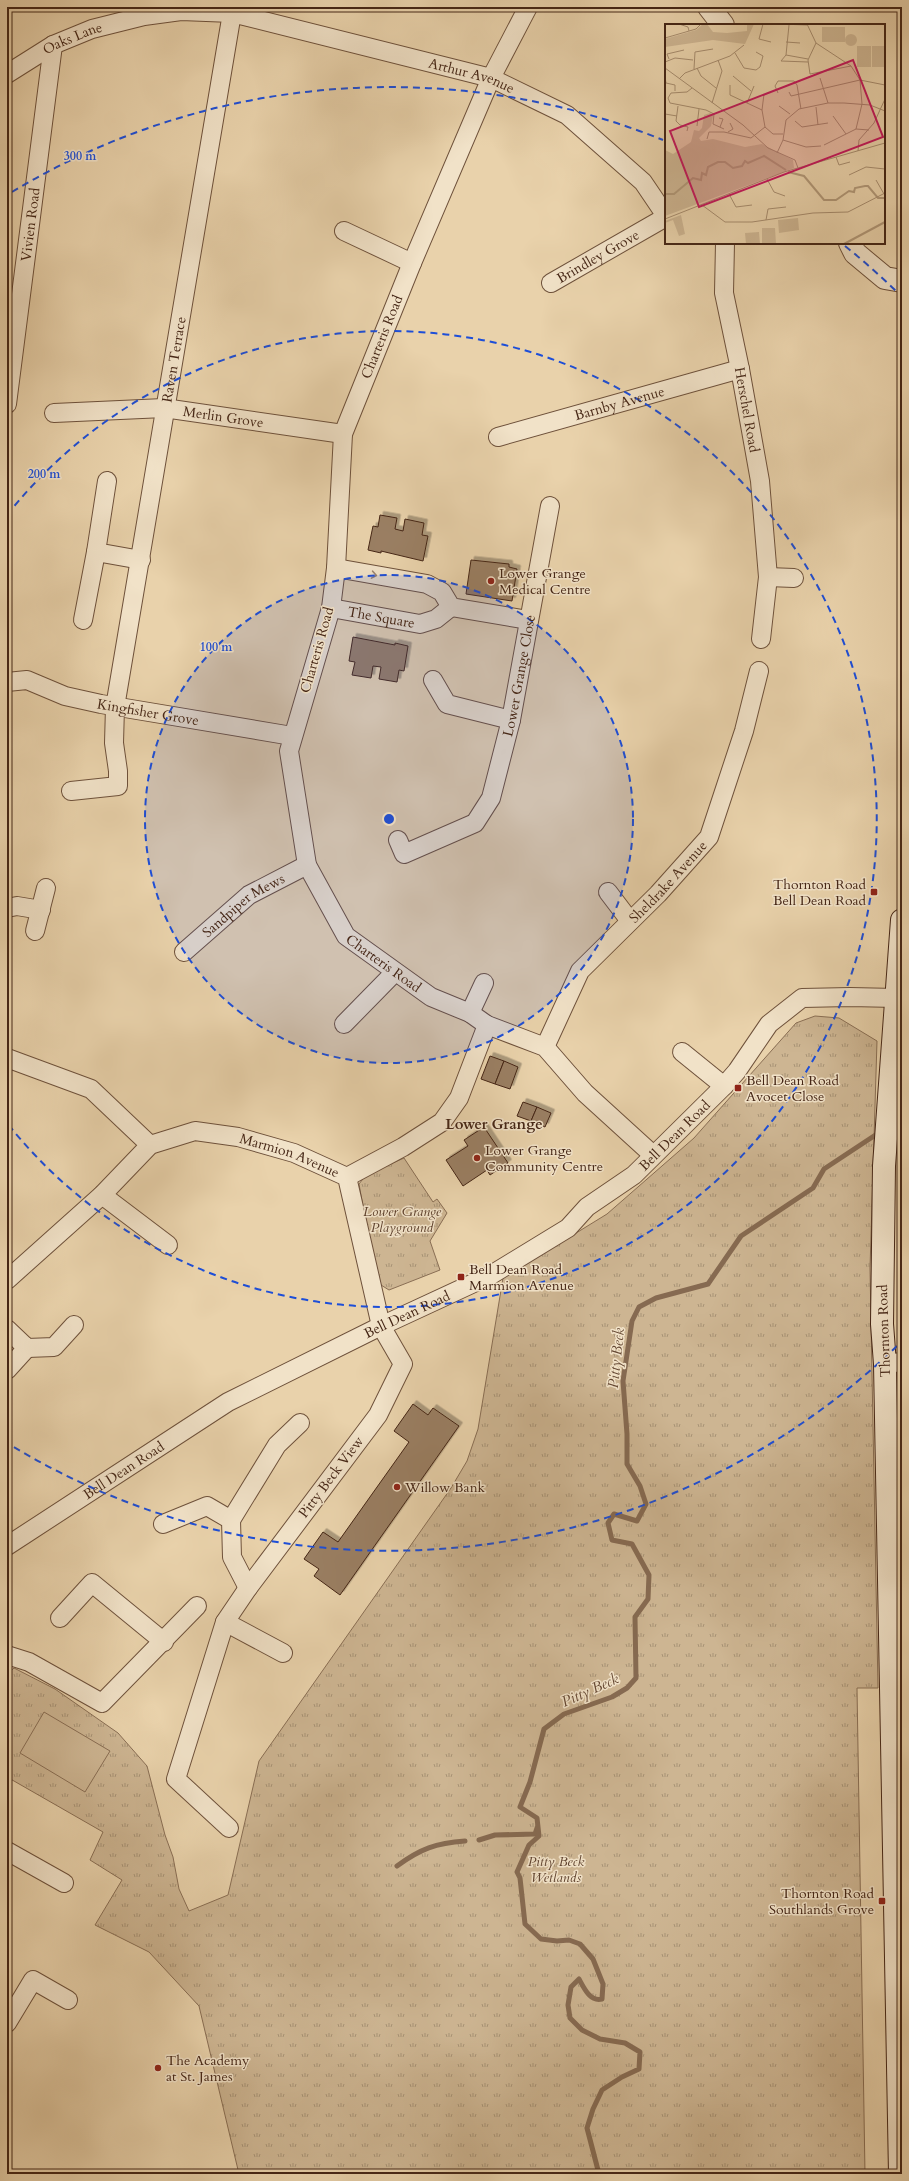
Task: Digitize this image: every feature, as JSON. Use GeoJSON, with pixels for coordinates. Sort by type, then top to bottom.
{"type":"FeatureCollection","features":[{"type":"Feature","properties":{"kind":"main road"},"geometry":{"type":"LineString","coordinates":[[708,7],[722,24]]}},
{"type":"Feature","properties":{"kind":"main road"},"geometry":{"type":"LineString","coordinates":[[850,244],[855,254],[885,278],[902,281]]}},
{"type":"Feature","properties":{"kind":"main road","name":"Thornton Road"},"geometry":{"type":"LineString","coordinates":[[900,2174],[901,2141],[893,1363],[882,1324],[884,1166],[902,920]]}},
{"type":"Feature","properties":{"kind":"street","name":"Charteris Road"},"geometry":{"type":"LineString","coordinates":[[528,7],[491,78],[412,263],[343,434],[336,568],[331,608],[292,736],[289,751],[307,865],[346,936],[431,997],[470,1013],[487,1025],[545,1047],[585,1093],[653,1155]]}},
{"type":"Feature","properties":{"kind":"street","name":"Arthur Avenue"},"geometry":{"type":"LineString","coordinates":[[234,10],[491,78],[567,114],[643,182],[665,215]]}},
{"type":"Feature","properties":{"kind":"street","name":"Oaks Lane"},"geometry":{"type":"LineString","coordinates":[[7,74],[53,45],[92,29],[144,16],[182,11],[234,10]]}},
{"type":"Feature","properties":{"kind":"street","name":"Raven Terrace"},"geometry":{"type":"LineString","coordinates":[[71,791],[118,786],[118,771],[114,743],[115,707],[141,560],[164,408],[234,10]]}},
{"type":"Feature","properties":{"kind":"street","name":"Vivien Road"},"geometry":{"type":"LineString","coordinates":[[7,404],[53,45]]}},
{"type":"Feature","properties":{"kind":"street","name":"Brindley Grove"},"geometry":{"type":"LineString","coordinates":[[551,283],[665,218]]}},
{"type":"Feature","properties":{"kind":"street"},"geometry":{"type":"LineString","coordinates":[[344,231],[412,263]]}},
{"type":"Feature","properties":{"kind":"street","name":"Herschel Road"},"geometry":{"type":"LineString","coordinates":[[725,244],[724,293],[740,369],[760,481],[768,577],[761,639]]}},
{"type":"Feature","properties":{"kind":"street","name":"Barnby Avenue"},"geometry":{"type":"LineString","coordinates":[[498,437],[740,369]]}},
{"type":"Feature","properties":{"kind":"street","name":"Merlin Grove"},"geometry":{"type":"LineString","coordinates":[[54,413],[164,408],[343,434]]}},
{"type":"Feature","properties":{"kind":"street"},"geometry":{"type":"LineString","coordinates":[[83,620],[107,482]]}},
{"type":"Feature","properties":{"kind":"street","name":"Lower Grange Close"},"geometry":{"type":"LineString","coordinates":[[398,840],[404,854],[475,823],[491,798],[512,720],[528,620],[550,506]]}},
{"type":"Feature","properties":{"kind":"street"},"geometry":{"type":"LineString","coordinates":[[96,552],[141,560]]}},
{"type":"Feature","properties":{"kind":"street"},"geometry":{"type":"LineString","coordinates":[[336,568],[428,584],[442,592],[452,607],[528,620]]}},
{"type":"Feature","properties":{"kind":"street"},"geometry":{"type":"LineString","coordinates":[[768,577],[794,578]]}},
{"type":"Feature","properties":{"kind":"street","name":"The Square"},"geometry":{"type":"LineString","coordinates":[[331,608],[420,624],[436,619],[452,607]]}},
{"type":"Feature","properties":{"kind":"street","name":"Sheldrake Avenue"},"geometry":{"type":"LineString","coordinates":[[545,1047],[580,971],[658,894],[709,837],[744,731],[759,671]]}},
{"type":"Feature","properties":{"kind":"street","name":"Kingfisher Grove"},"geometry":{"type":"LineString","coordinates":[[7,682],[27,680],[65,696],[115,707],[292,736]]}},
{"type":"Feature","properties":{"kind":"street"},"geometry":{"type":"LineString","coordinates":[[433,680],[447,704],[512,720]]}},
{"type":"Feature","properties":{"kind":"street","name":"Sandpiper Mews"},"geometry":{"type":"LineString","coordinates":[[184,952],[249,895],[307,865]]}},
{"type":"Feature","properties":{"kind":"street"},"geometry":{"type":"LineString","coordinates":[[35,931],[46,888]]}},
{"type":"Feature","properties":{"kind":"street"},"geometry":{"type":"LineString","coordinates":[[608,892],[630,921]]}},
{"type":"Feature","properties":{"kind":"street"},"geometry":{"type":"LineString","coordinates":[[7,908],[17,906],[41,910]]}},
{"type":"Feature","properties":{"kind":"street"},"geometry":{"type":"LineString","coordinates":[[344,1024],[395,972]]}},
{"type":"Feature","properties":{"kind":"street"},"geometry":{"type":"LineString","coordinates":[[470,1013],[484,983]]}},
{"type":"Feature","properties":{"kind":"street","name":"Bell Dean Road"},"geometry":{"type":"LineString","coordinates":[[7,1546],[228,1402],[381,1326],[491,1275],[568,1228],[586,1207],[634,1175],[724,1086],[737,1071],[769,1024],[802,998],[896,998]]}},
{"type":"Feature","properties":{"kind":"street"},"geometry":{"type":"LineString","coordinates":[[347,1177],[403,1147],[442,1122],[458,1098],[487,1025]]}},
{"type":"Feature","properties":{"kind":"street"},"geometry":{"type":"LineString","coordinates":[[682,1052],[724,1086]]}},
{"type":"Feature","properties":{"kind":"street"},"geometry":{"type":"LineString","coordinates":[[7,1058],[91,1089],[150,1145]]}},
{"type":"Feature","properties":{"kind":"street","name":"Marmion Avenue"},"geometry":{"type":"LineString","coordinates":[[11,1270],[102,1195],[150,1145],[195,1131],[238,1138],[294,1153],[347,1177],[381,1326]]}},
{"type":"Feature","properties":{"kind":"street"},"geometry":{"type":"LineString","coordinates":[[102,1195],[168,1245]]}},
{"type":"Feature","properties":{"kind":"street"},"geometry":{"type":"LineString","coordinates":[[7,1329],[28,1348],[54,1348],[74,1325]]}},
{"type":"Feature","properties":{"kind":"street","name":"Pitty Beck View"},"geometry":{"type":"LineString","coordinates":[[229,1828],[176,1779],[226,1622],[248,1588],[378,1415],[403,1364],[381,1326]]}},
{"type":"Feature","properties":{"kind":"street"},"geometry":{"type":"LineString","coordinates":[[7,1370],[28,1348]]}},
{"type":"Feature","properties":{"kind":"street"},"geometry":{"type":"LineString","coordinates":[[248,1588],[232,1557],[231,1520],[277,1445],[300,1423]]}},
{"type":"Feature","properties":{"kind":"street"},"geometry":{"type":"LineString","coordinates":[[163,1524],[207,1506],[231,1520]]}},
{"type":"Feature","properties":{"kind":"street"},"geometry":{"type":"LineString","coordinates":[[60,1618],[92,1583],[164,1642]]}},
{"type":"Feature","properties":{"kind":"street"},"geometry":{"type":"LineString","coordinates":[[7,1655],[29,1662],[102,1703],[164,1642],[197,1606]]}},
{"type":"Feature","properties":{"kind":"street"},"geometry":{"type":"LineString","coordinates":[[226,1622],[283,1653]]}},
{"type":"Feature","properties":{"kind":"street"},"geometry":{"type":"LineString","coordinates":[[7,1851],[64,1883]]}},
{"type":"Feature","properties":{"kind":"street"},"geometry":{"type":"LineString","coordinates":[[7,2023],[33,1980],[68,2000]]}},
{"type":"Feature","properties":{"kind":"green space","name":"Pitty Beck Wetlands"},"geometry":{"type":"Polygon","coordinates":[[[815,1016],[839,1018],[877,1041],[870,1268],[878,1688],[857,1688],[865,2174],[239,2174],[199,2006],[149,1952],[95,1925],[122,1880],[90,1860],[103,1832],[7,1777],[7,1674],[14,1668],[55,1689],[118,1733],[147,1766],[165,1835],[173,1857],[179,1889],[189,1911],[228,1895],[259,1761],[451,1488],[467,1461],[478,1429],[503,1278],[607,1214],[694,1138],[796,1023],[815,1016]]]}},
{"type":"Feature","properties":{"kind":"green space","name":"Lower Grange Playground"},"geometry":{"type":"Polygon","coordinates":[[[404,1158],[433,1202],[437,1199],[447,1213],[430,1241],[440,1270],[389,1290],[381,1285],[375,1274],[359,1184],[366,1175],[404,1158]]]}},
{"type":"Feature","properties":{"kind":"green space"},"geometry":{"type":"Polygon","coordinates":[[[44,1712],[110,1751],[85,1792],[20,1753],[44,1712]]]}},
{"type":"Feature","properties":{"kind":"building"},"geometry":{"type":"Polygon","coordinates":[[[380,515],[397,518],[395,529],[403,531],[405,519],[424,523],[422,535],[428,536],[423,561],[381,551],[381,553],[368,550],[373,526],[378,527],[380,515]]]}},
{"type":"Feature","properties":{"kind":"building","name":"Lower Grange Medical Centre"},"geometry":{"type":"Polygon","coordinates":[[[471,560],[509,564],[509,567],[517,569],[512,601],[466,594],[471,560]]]}},
{"type":"Feature","properties":{"kind":"building"},"geometry":{"type":"Polygon","coordinates":[[[353,637],[408,646],[404,671],[399,670],[397,682],[379,679],[381,667],[373,666],[371,678],[352,675],[355,662],[349,661],[353,637]]]}},
{"type":"Feature","properties":{"kind":"building"},"geometry":{"type":"Polygon","coordinates":[[[490,1056],[504,1061],[495,1084],[481,1079],[490,1056]]]}},
{"type":"Feature","properties":{"kind":"building"},"geometry":{"type":"Polygon","coordinates":[[[504,1061],[518,1067],[510,1089],[495,1084],[504,1061]]]}},
{"type":"Feature","properties":{"kind":"building"},"geometry":{"type":"Polygon","coordinates":[[[523,1102],[537,1107],[531,1121],[517,1116],[523,1102]]]}},
{"type":"Feature","properties":{"kind":"building"},"geometry":{"type":"Polygon","coordinates":[[[537,1107],[551,1113],[545,1127],[531,1121],[537,1107]]]}},
{"type":"Feature","properties":{"kind":"building","name":"Lower Grange Community Centre"},"geometry":{"type":"Polygon","coordinates":[[[484,1127],[508,1163],[490,1175],[487,1170],[463,1186],[446,1160],[468,1146],[464,1140],[484,1127]]]}},
{"type":"Feature","properties":{"kind":"building","name":"Willow Bank"},"geometry":{"type":"Polygon","coordinates":[[[413,1404],[428,1415],[433,1408],[459,1426],[340,1595],[314,1576],[319,1569],[304,1559],[323,1532],[338,1542],[409,1442],[394,1431],[413,1404]]]}},
{"type":"Feature","properties":{"kind":"waterway","name":"Pitty Beck"},"geometry":{"type":"LineString","coordinates":[[893,1123],[902,1117]]}},
{"type":"Feature","properties":{"kind":"waterway","name":"Pitty Beck"},"geometry":{"type":"LineString","coordinates":[[599,2174],[587,2128],[593,2109],[602,2090],[622,2077],[639,2069],[640,2052],[625,2043],[600,2039],[582,2030],[570,2018],[568,2005],[571,1987],[579,1979],[588,1994],[594,1998],[602,1999],[603,1984],[593,1959],[580,1944],[569,1940],[557,1941],[541,1939],[525,1924],[520,1878],[517,1872],[529,1845],[539,1836],[537,1818],[520,1807],[530,1782],[544,1729],[564,1714],[612,1697],[627,1688],[636,1678],[635,1617],[648,1599],[649,1575],[632,1544],[612,1540],[608,1523],[614,1514],[637,1521],[646,1504],[640,1486],[627,1464],[627,1434],[623,1381],[632,1321],[639,1307],[656,1298],[708,1284],[741,1236],[813,1188],[824,1169],[880,1132]]}},
{"type":"Feature","properties":{"kind":"waterway"},"geometry":{"type":"LineString","coordinates":[[479,1840],[495,1835],[535,1834],[537,1828]]}},
{"type":"Feature","properties":{"kind":"waterway"},"geometry":{"type":"LineString","coordinates":[[397,1866],[413,1855],[437,1845],[465,1841]]}},
{"type":"Feature","properties":{"kind":"place","name":"Lower Grange Medical Centre"},"geometry":{"type":"Point","coordinates":[491,581]}},
{"type":"Feature","properties":{"kind":"place","name":"Thornton Road Bell Dean Road"},"geometry":{"type":"Point","coordinates":[874,892]}},
{"type":"Feature","properties":{"kind":"place","name":"Bell Dean Road Avocet Close"},"geometry":{"type":"Point","coordinates":[738,1088]}},
{"type":"Feature","properties":{"kind":"place","name":"Lower Grange Community Centre"},"geometry":{"type":"Point","coordinates":[477,1158]}},
{"type":"Feature","properties":{"kind":"place","name":"Bell Dean Road Marmion Avenue"},"geometry":{"type":"Point","coordinates":[461,1277]}},
{"type":"Feature","properties":{"kind":"place","name":"Willow Bank"},"geometry":{"type":"Point","coordinates":[397,1487]}},
{"type":"Feature","properties":{"kind":"place","name":"Thornton Road Southlands Grove"},"geometry":{"type":"Point","coordinates":[882,1901]}},
{"type":"Feature","properties":{"kind":"place","name":"The Academy at St. James"},"geometry":{"type":"Point","coordinates":[158,2068]}},
{"type":"Feature","properties":{"kind":"district","name":"Lower Grange"},"geometry":{"type":"Point","coordinates":[494,1124]}}]}
